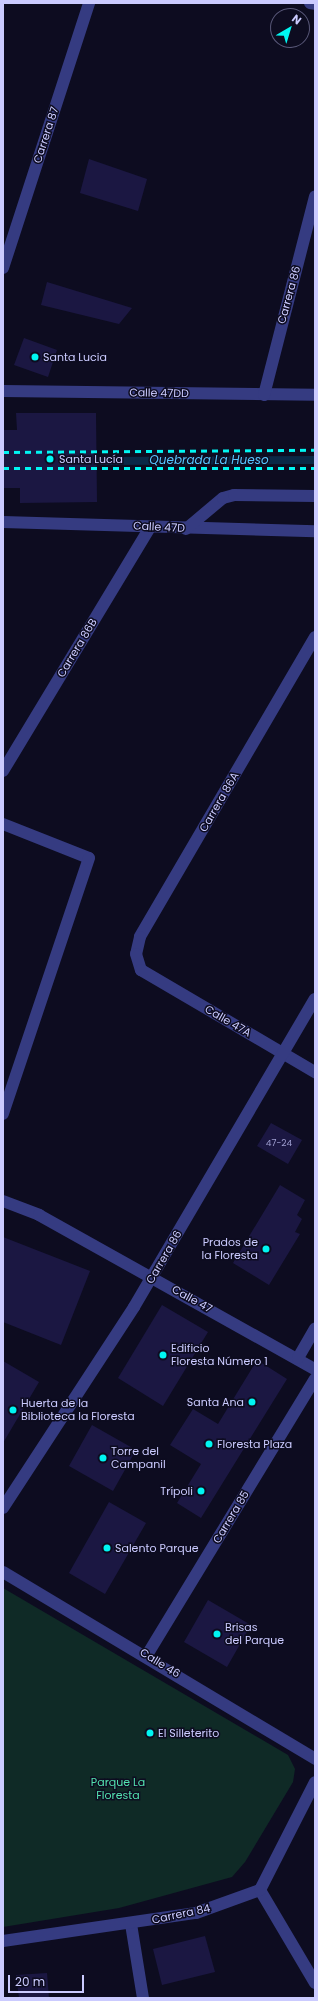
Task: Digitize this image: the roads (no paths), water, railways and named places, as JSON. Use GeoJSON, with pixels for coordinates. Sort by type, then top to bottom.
{"type":"FeatureCollection","features":[{"type":"Feature","properties":{"kind":"street","name":"Carrera 87"},"geometry":{"type":"LineString","coordinates":[[3,268],[89,3]]}},
{"type":"Feature","properties":{"kind":"street"},"geometry":{"type":"LineString","coordinates":[[310,3],[315,4]]}},
{"type":"Feature","properties":{"kind":"street","name":"Carrera 86"},"geometry":{"type":"LineString","coordinates":[[264,395],[315,196]]}},
{"type":"Feature","properties":{"kind":"street","name":"Calle 47DD"},"geometry":{"type":"LineString","coordinates":[[3,391],[315,395]]}},
{"type":"Feature","properties":{"kind":"street"},"geometry":{"type":"LineString","coordinates":[[186,529],[223,498],[234,495],[315,496]]}},
{"type":"Feature","properties":{"kind":"street","name":"Calle 47D"},"geometry":{"type":"LineString","coordinates":[[3,522],[151,526],[186,529],[315,531]]}},
{"type":"Feature","properties":{"kind":"street","name":"Carrera 86B"},"geometry":{"type":"LineString","coordinates":[[3,771],[151,526]]}},
{"type":"Feature","properties":{"kind":"street","name":"Carrera 86A"},"geometry":{"type":"LineString","coordinates":[[142,970],[136,954],[140,937],[315,637]]}},
{"type":"Feature","properties":{"kind":"street"},"geometry":{"type":"LineString","coordinates":[[3,824],[89,858],[3,1114]]}},
{"type":"Feature","properties":{"kind":"street","name":"Calle 47A"},"geometry":{"type":"LineString","coordinates":[[142,970],[315,1072]]}},
{"type":"Feature","properties":{"kind":"street","name":"Carrera 86"},"geometry":{"type":"LineString","coordinates":[[3,1508],[152,1276],[315,999]]}},
{"type":"Feature","properties":{"kind":"street","name":"Calle 47"},"geometry":{"type":"LineString","coordinates":[[3,1201],[39,1215],[152,1276],[315,1369]]}},
{"type":"Feature","properties":{"kind":"street"},"geometry":{"type":"LineString","coordinates":[[298,1358],[315,1329]]}},
{"type":"Feature","properties":{"kind":"street","name":"Carrera 85"},"geometry":{"type":"LineString","coordinates":[[147,1655],[315,1379]]}},
{"type":"Feature","properties":{"kind":"street","name":"Calle 46"},"geometry":{"type":"LineString","coordinates":[[3,1572],[147,1655],[315,1759]]}},
{"type":"Feature","properties":{"kind":"street"},"geometry":{"type":"LineString","coordinates":[[315,1782],[260,1890],[315,1984]]}},
{"type":"Feature","properties":{"kind":"street","name":"Carrera 84"},"geometry":{"type":"LineString","coordinates":[[3,1941],[131,1924],[196,1913],[260,1890]]}},
{"type":"Feature","properties":{"kind":"street"},"geometry":{"type":"LineString","coordinates":[[131,1924],[143,1998]]}},
{"type":"Feature","properties":{"kind":"waterway","name":"Quebrada La Hueso"},"geometry":{"type":"LineString","coordinates":[[102,461],[315,460]]}},
{"type":"Feature","properties":{"kind":"railway"},"geometry":{"type":"LineString","coordinates":[[3,452],[315,450]]}},
{"type":"Feature","properties":{"kind":"railway"},"geometry":{"type":"LineString","coordinates":[[3,468],[315,468]]}},
{"type":"Feature","properties":{"kind":"place","name":"Santa Lucia"},"geometry":{"type":"Point","coordinates":[35,357]}},
{"type":"Feature","properties":{"kind":"place","name":"Santa Lucía"},"geometry":{"type":"Point","coordinates":[50,459]}},
{"type":"Feature","properties":{"kind":"place","name":"Prados de la Floresta"},"geometry":{"type":"Point","coordinates":[266,1249]}},
{"type":"Feature","properties":{"kind":"place","name":"Edificio Floresta Número 1"},"geometry":{"type":"Point","coordinates":[163,1355]}},
{"type":"Feature","properties":{"kind":"place","name":"Santa Ana"},"geometry":{"type":"Point","coordinates":[252,1402]}},
{"type":"Feature","properties":{"kind":"place","name":"Huerta de la Biblioteca la Floresta"},"geometry":{"type":"Point","coordinates":[13,1410]}},
{"type":"Feature","properties":{"kind":"place","name":"Floresta Plaza"},"geometry":{"type":"Point","coordinates":[209,1444]}},
{"type":"Feature","properties":{"kind":"place","name":"Torre del Campanil"},"geometry":{"type":"Point","coordinates":[103,1458]}},
{"type":"Feature","properties":{"kind":"place","name":"Trípoli"},"geometry":{"type":"Point","coordinates":[201,1491]}},
{"type":"Feature","properties":{"kind":"place","name":"Salento Parque"},"geometry":{"type":"Point","coordinates":[107,1548]}},
{"type":"Feature","properties":{"kind":"place","name":"Brisas del Parque"},"geometry":{"type":"Point","coordinates":[217,1634]}},
{"type":"Feature","properties":{"kind":"place","name":"El Silleterito"},"geometry":{"type":"Point","coordinates":[150,1733]}},
{"type":"Feature","properties":{"kind":"park label","name":"Parque La Floresta"},"geometry":{"type":"Point","coordinates":[118,1789]}}]}
